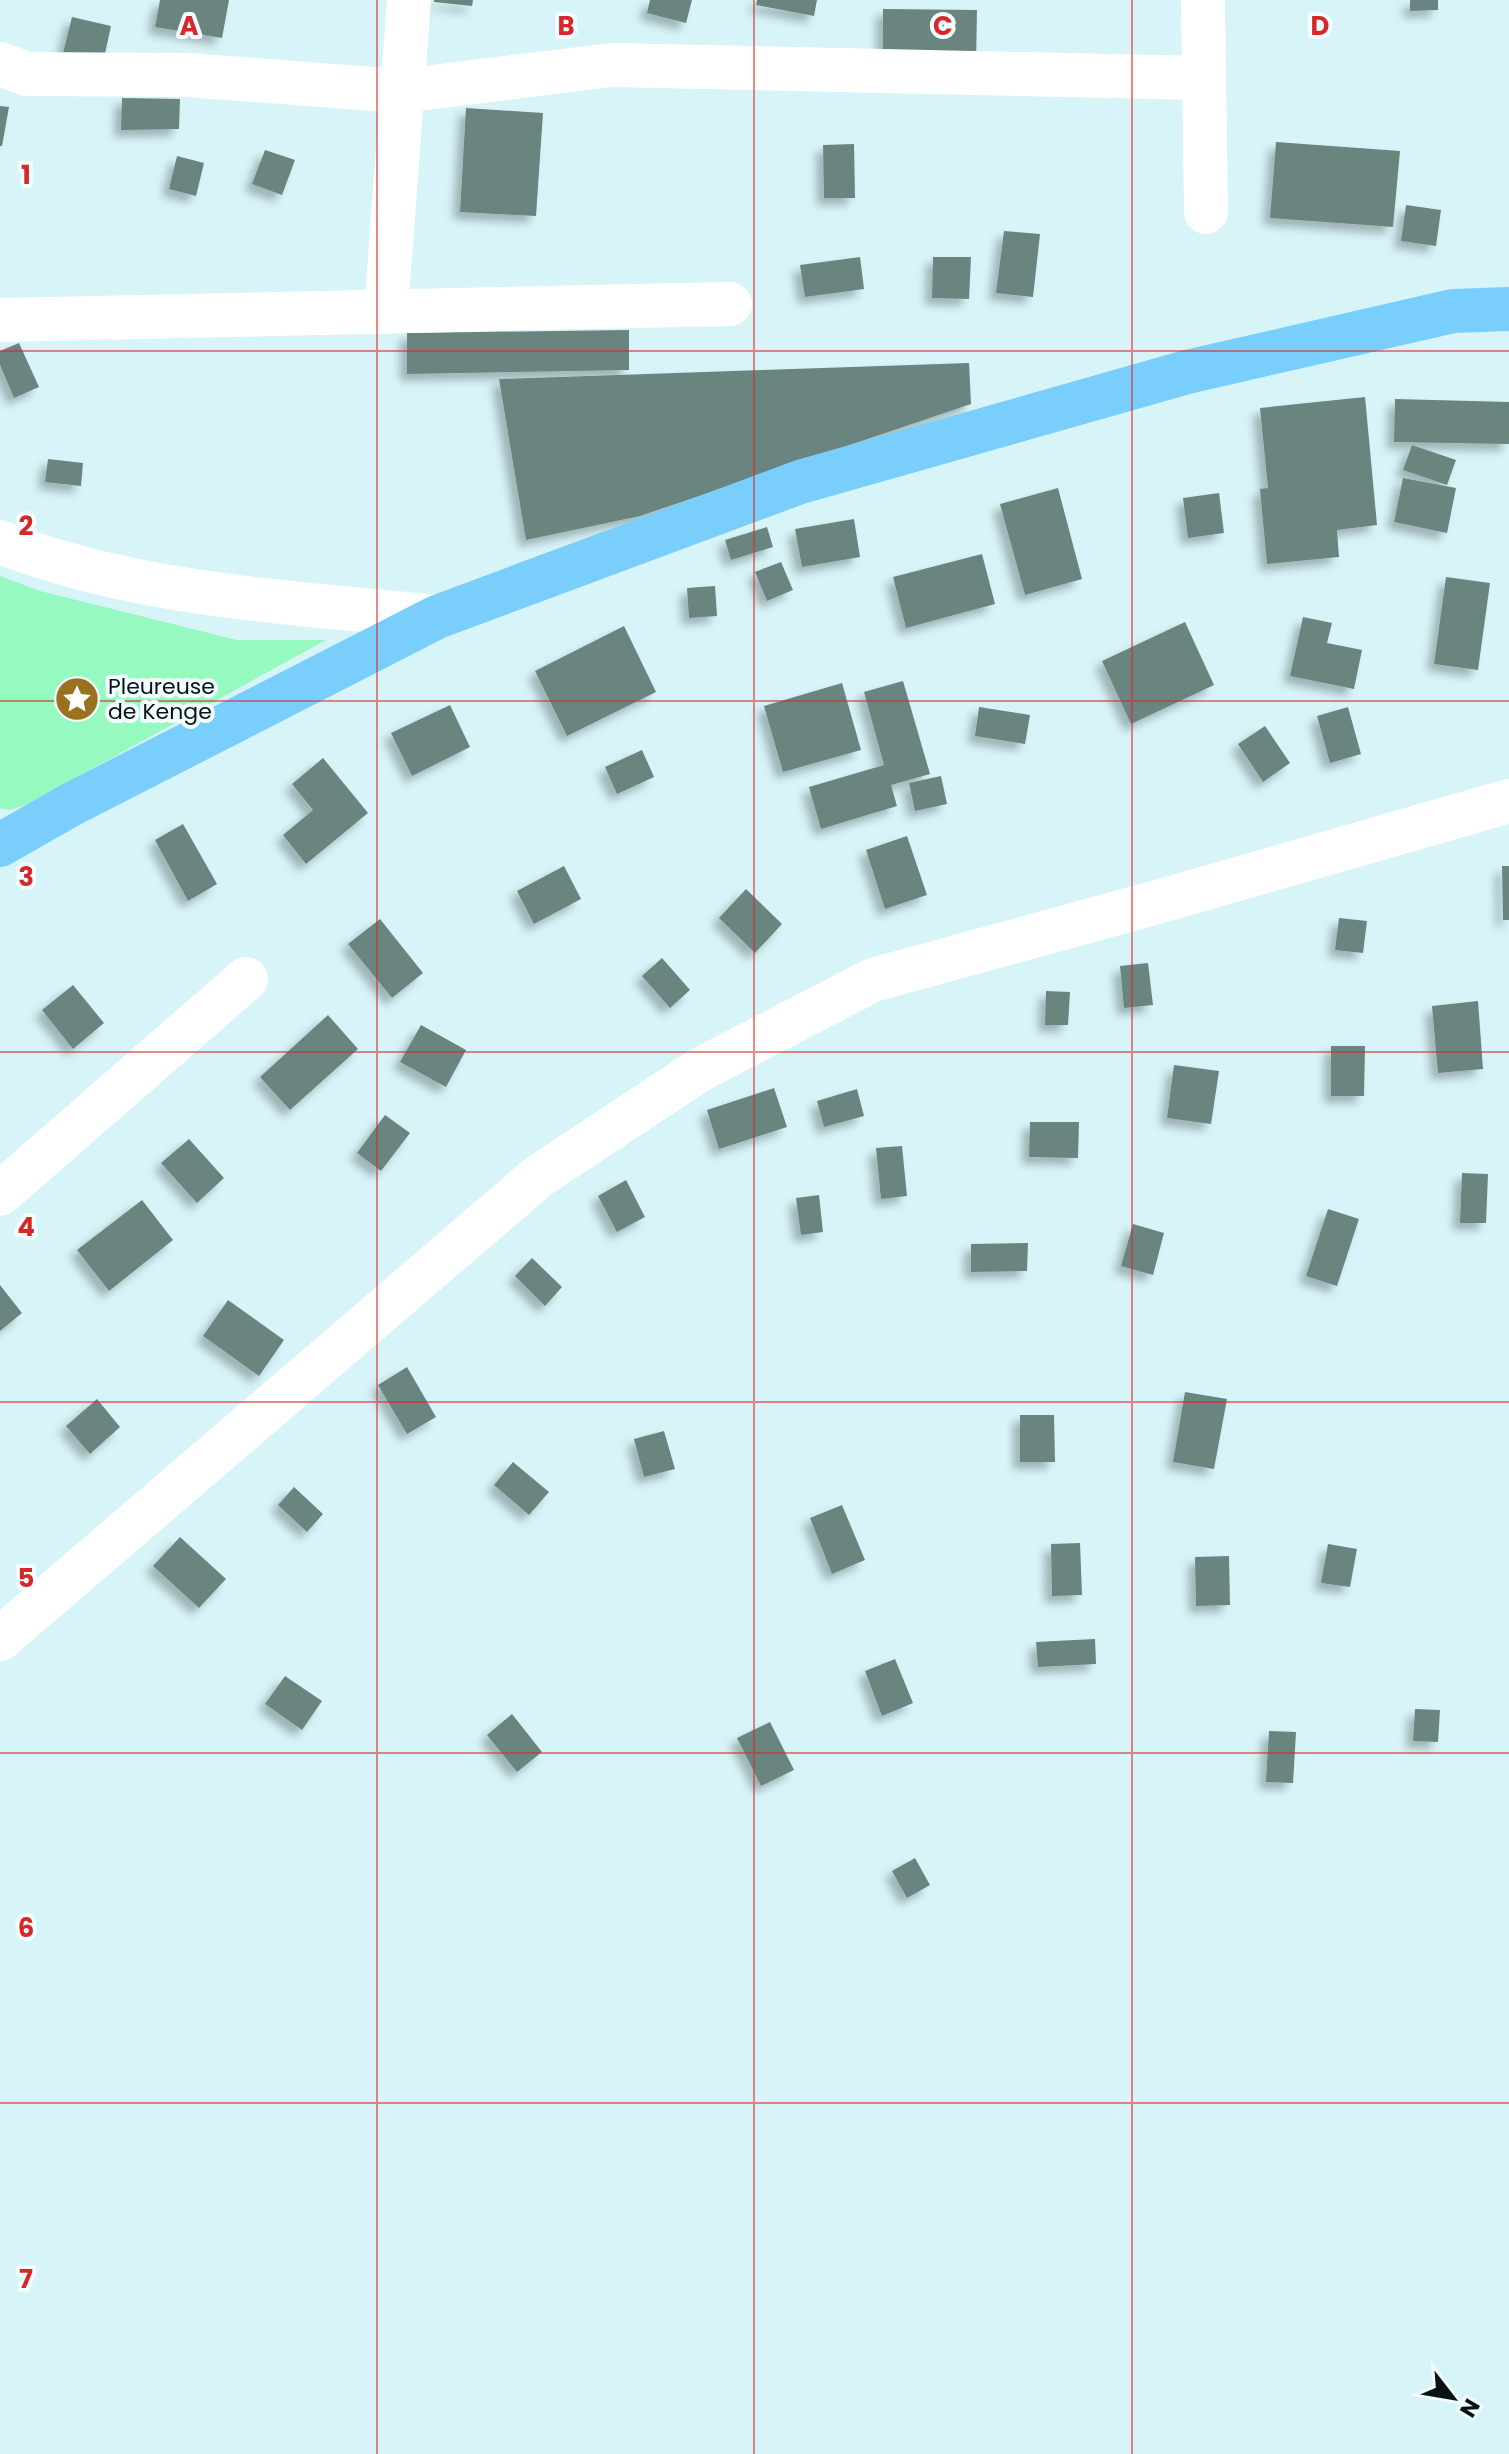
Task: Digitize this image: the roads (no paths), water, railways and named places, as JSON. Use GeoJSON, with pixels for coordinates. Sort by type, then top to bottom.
{"type":"FeatureCollection","features":[{"type":"Feature","properties":{"kind":"highway"},"geometry":{"type":"LineString","coordinates":[[0,845],[72,804],[437,617],[800,482],[1187,372],[1453,311],[1509,309]]}},
{"type":"Feature","properties":{"kind":"street"},"geometry":{"type":"LineString","coordinates":[[386,312],[409,0]]}},
{"type":"Feature","properties":{"kind":"street"},"geometry":{"type":"LineString","coordinates":[[1203,0],[1206,212]]}},
{"type":"Feature","properties":{"kind":"street"},"geometry":{"type":"LineString","coordinates":[[0,64],[27,74],[187,75],[401,91],[611,65],[1204,78]]}},
{"type":"Feature","properties":{"kind":"street"},"geometry":{"type":"LineString","coordinates":[[0,320],[730,304]]}},
{"type":"Feature","properties":{"kind":"street"},"geometry":{"type":"LineString","coordinates":[[0,542],[41,558],[197,593],[437,617]]}},
{"type":"Feature","properties":{"kind":"street"},"geometry":{"type":"LineString","coordinates":[[0,1639],[539,1176],[701,1069],[873,980],[1509,801]]}},
{"type":"Feature","properties":{"kind":"street"},"geometry":{"type":"LineString","coordinates":[[0,1194],[246,979]]}},
{"type":"Feature","properties":{"kind":"place","name":"Pleureuse de Kenge"},"geometry":{"type":"Point","coordinates":[77,699]}}]}
